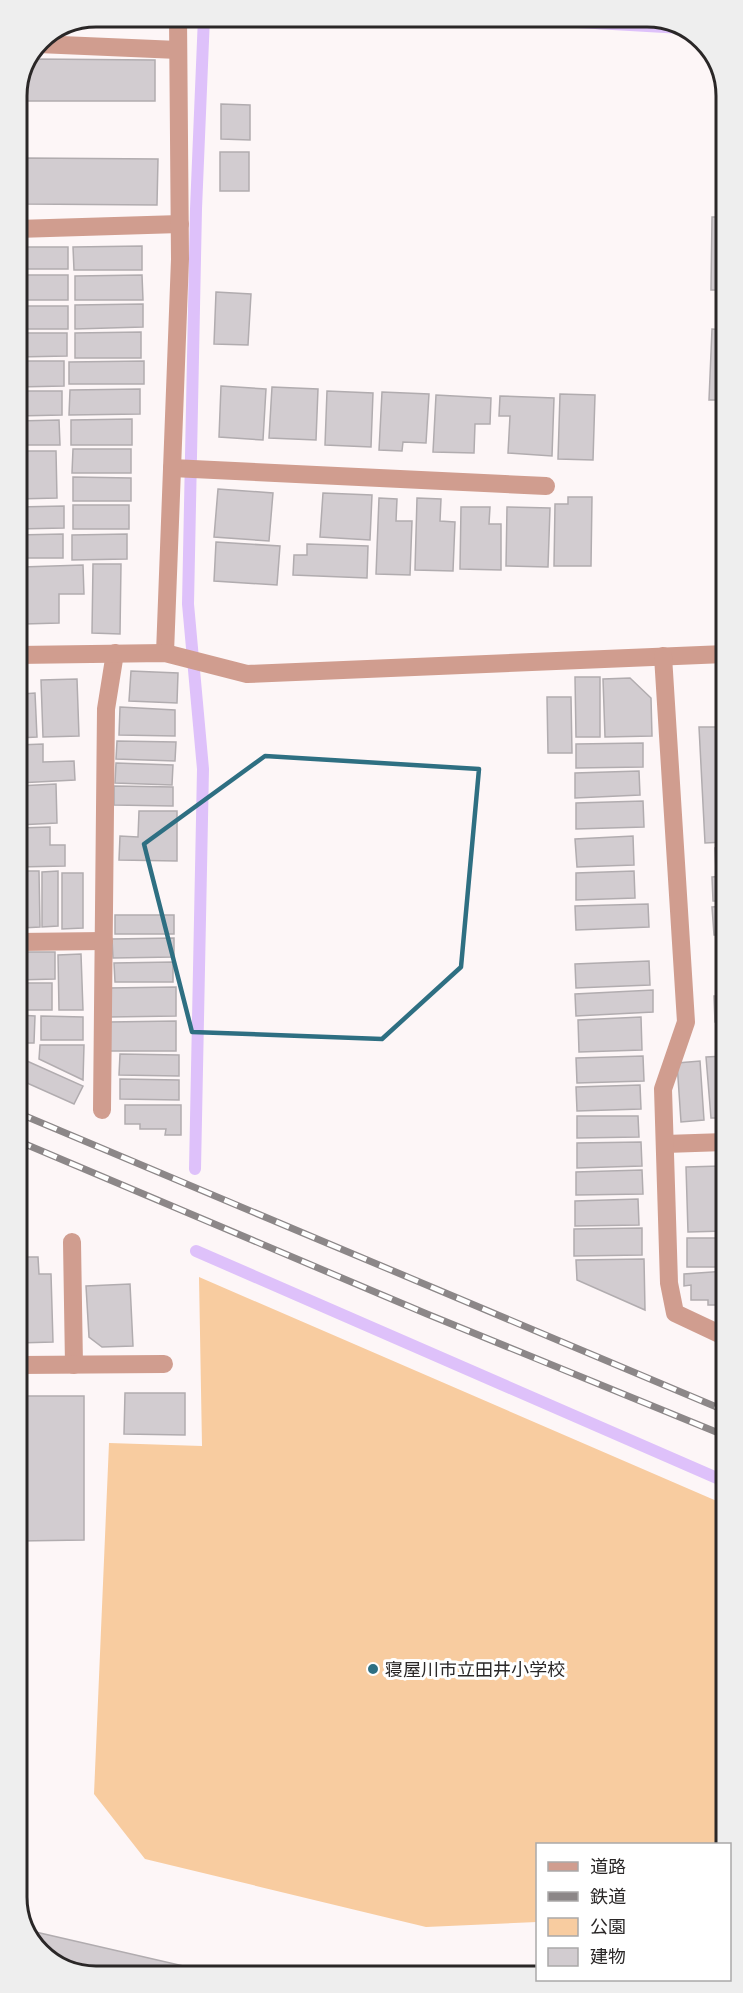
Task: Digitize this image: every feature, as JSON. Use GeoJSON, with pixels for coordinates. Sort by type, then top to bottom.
{"type":"FeatureCollection","features":[{"type":"Feature","properties":{"kind":"street"},"geometry":{"type":"LineString","coordinates":[[174,655],[185,469],[178,27]]}},
{"type":"Feature","properties":{"kind":"street"},"geometry":{"type":"LineString","coordinates":[[50,44],[178,50]]}},
{"type":"Feature","properties":{"kind":"street"},"geometry":{"type":"LineString","coordinates":[[27,230],[180,224]]}},
{"type":"Feature","properties":{"kind":"street"},"geometry":{"type":"LineString","coordinates":[[185,469],[546,486]]}},
{"type":"Feature","properties":{"kind":"street"},"geometry":{"type":"LineString","coordinates":[[102,1110],[106,709],[115,653]]}},
{"type":"Feature","properties":{"kind":"street"},"geometry":{"type":"LineString","coordinates":[[27,655],[115,653],[174,655],[247,674],[716,654]]}},
{"type":"Feature","properties":{"kind":"street"},"geometry":{"type":"LineString","coordinates":[[663,656],[686,1022],[663,1089],[669,1282],[675,1313],[716,1332]]}},
{"type":"Feature","properties":{"kind":"street"},"geometry":{"type":"LineString","coordinates":[[27,942],[104,941]]}},
{"type":"Feature","properties":{"kind":"street"},"geometry":{"type":"LineString","coordinates":[[665,1144],[716,1142]]}},
{"type":"Feature","properties":{"kind":"street"},"geometry":{"type":"LineString","coordinates":[[72,1242],[74,1365]]}},
{"type":"Feature","properties":{"kind":"street"},"geometry":{"type":"LineString","coordinates":[[27,1365],[164,1365]]}},
{"type":"Feature","properties":{"kind":"highlighted area"},"geometry":{"type":"Polygon","coordinates":[[[265,756],[479,769],[461,967],[382,1039],[192,1032],[144,844],[265,756]]]}},
{"type":"Feature","properties":{"kind":"green space","name":"寝屋川市立田井小学校"},"geometry":{"type":"Polygon","coordinates":[[[199,1277],[716,1501],[716,1843],[536,1843],[536,1922],[426,1927],[145,1859],[94,1794],[109,1443],[202,1446],[199,1277]]]}},
{"type":"Feature","properties":{"kind":"building"},"geometry":{"type":"Polygon","coordinates":[[[38,59],[155,60],[155,101],[27,101],[27,91],[29,78],[38,59]]]}},
{"type":"Feature","properties":{"kind":"building"},"geometry":{"type":"Polygon","coordinates":[[[221,104],[250,105],[250,140],[221,139],[221,104]]]}},
{"type":"Feature","properties":{"kind":"building"},"geometry":{"type":"Polygon","coordinates":[[[220,152],[249,152],[249,191],[220,191],[220,152]]]}},
{"type":"Feature","properties":{"kind":"building"},"geometry":{"type":"Polygon","coordinates":[[[27,158],[158,159],[157,205],[27,204],[27,158]]]}},
{"type":"Feature","properties":{"kind":"building"},"geometry":{"type":"Polygon","coordinates":[[[712,217],[716,217],[716,290],[711,290],[712,217]]]}},
{"type":"Feature","properties":{"kind":"building"},"geometry":{"type":"Polygon","coordinates":[[[142,246],[142,270],[74,270],[73,247],[142,246]]]}},
{"type":"Feature","properties":{"kind":"building"},"geometry":{"type":"Polygon","coordinates":[[[27,247],[68,247],[68,269],[27,269],[27,247]]]}},
{"type":"Feature","properties":{"kind":"building"},"geometry":{"type":"Polygon","coordinates":[[[27,275],[68,275],[68,300],[27,300],[27,275]]]}},
{"type":"Feature","properties":{"kind":"building"},"geometry":{"type":"Polygon","coordinates":[[[142,275],[143,300],[75,300],[75,276],[142,275]]]}},
{"type":"Feature","properties":{"kind":"building"},"geometry":{"type":"Polygon","coordinates":[[[216,292],[251,294],[248,345],[214,344],[216,292]]]}},
{"type":"Feature","properties":{"kind":"building"},"geometry":{"type":"Polygon","coordinates":[[[143,304],[143,327],[75,329],[75,305],[143,304]]]}},
{"type":"Feature","properties":{"kind":"building"},"geometry":{"type":"Polygon","coordinates":[[[27,306],[68,306],[68,329],[27,329],[27,306]]]}},
{"type":"Feature","properties":{"kind":"building"},"geometry":{"type":"Polygon","coordinates":[[[712,329],[716,329],[716,400],[709,400],[712,329]]]}},
{"type":"Feature","properties":{"kind":"building"},"geometry":{"type":"Polygon","coordinates":[[[141,332],[141,358],[75,358],[75,333],[141,332]]]}},
{"type":"Feature","properties":{"kind":"building"},"geometry":{"type":"Polygon","coordinates":[[[27,333],[67,333],[67,356],[27,357],[27,333]]]}},
{"type":"Feature","properties":{"kind":"building"},"geometry":{"type":"Polygon","coordinates":[[[27,361],[64,361],[64,386],[27,387],[27,361]]]}},
{"type":"Feature","properties":{"kind":"building"},"geometry":{"type":"Polygon","coordinates":[[[144,361],[144,384],[69,384],[69,362],[144,361]]]}},
{"type":"Feature","properties":{"kind":"building"},"geometry":{"type":"Polygon","coordinates":[[[221,386],[266,389],[263,440],[219,437],[221,386]]]}},
{"type":"Feature","properties":{"kind":"building"},"geometry":{"type":"Polygon","coordinates":[[[272,387],[318,389],[316,440],[269,438],[272,387]]]}},
{"type":"Feature","properties":{"kind":"building"},"geometry":{"type":"Polygon","coordinates":[[[140,389],[140,414],[69,415],[70,390],[140,389]]]}},
{"type":"Feature","properties":{"kind":"building"},"geometry":{"type":"Polygon","coordinates":[[[27,391],[62,391],[62,415],[27,416],[27,391]]]}},
{"type":"Feature","properties":{"kind":"building"},"geometry":{"type":"Polygon","coordinates":[[[327,391],[373,393],[371,447],[325,445],[327,391]]]}},
{"type":"Feature","properties":{"kind":"building"},"geometry":{"type":"Polygon","coordinates":[[[382,392],[429,394],[426,443],[403,442],[402,451],[379,450],[382,392]]]}},
{"type":"Feature","properties":{"kind":"building"},"geometry":{"type":"Polygon","coordinates":[[[560,394],[595,395],[593,460],[558,459],[560,394]]]}},
{"type":"Feature","properties":{"kind":"building"},"geometry":{"type":"Polygon","coordinates":[[[436,395],[491,398],[490,424],[475,424],[474,453],[433,452],[436,395]]]}},
{"type":"Feature","properties":{"kind":"building"},"geometry":{"type":"Polygon","coordinates":[[[500,396],[554,398],[552,456],[508,453],[510,416],[499,416],[500,396]]]}},
{"type":"Feature","properties":{"kind":"building"},"geometry":{"type":"Polygon","coordinates":[[[132,419],[132,445],[71,445],[71,420],[132,419]]]}},
{"type":"Feature","properties":{"kind":"building"},"geometry":{"type":"Polygon","coordinates":[[[59,420],[60,445],[27,445],[27,421],[59,420]]]}},
{"type":"Feature","properties":{"kind":"building"},"geometry":{"type":"Polygon","coordinates":[[[73,449],[131,449],[131,473],[72,473],[73,449]]]}},
{"type":"Feature","properties":{"kind":"building"},"geometry":{"type":"Polygon","coordinates":[[[27,451],[56,451],[57,498],[27,499],[27,451]]]}},
{"type":"Feature","properties":{"kind":"building"},"geometry":{"type":"Polygon","coordinates":[[[73,477],[131,478],[131,501],[73,501],[73,477]]]}},
{"type":"Feature","properties":{"kind":"building"},"geometry":{"type":"Polygon","coordinates":[[[218,489],[273,493],[269,541],[214,537],[218,489]]]}},
{"type":"Feature","properties":{"kind":"building"},"geometry":{"type":"Polygon","coordinates":[[[323,493],[372,495],[370,540],[320,537],[323,493]]]}},
{"type":"Feature","properties":{"kind":"building"},"geometry":{"type":"Polygon","coordinates":[[[568,497],[592,497],[591,566],[554,566],[555,504],[568,504],[568,497]]]}},
{"type":"Feature","properties":{"kind":"building"},"geometry":{"type":"Polygon","coordinates":[[[379,498],[397,499],[396,521],[412,521],[410,575],[376,574],[379,498]]]}},
{"type":"Feature","properties":{"kind":"building"},"geometry":{"type":"Polygon","coordinates":[[[417,498],[441,499],[440,521],[455,522],[453,571],[415,570],[417,498]]]}},
{"type":"Feature","properties":{"kind":"building"},"geometry":{"type":"Polygon","coordinates":[[[73,505],[129,505],[129,529],[73,529],[73,505]]]}},
{"type":"Feature","properties":{"kind":"building"},"geometry":{"type":"Polygon","coordinates":[[[64,506],[64,528],[27,529],[27,507],[64,506]]]}},
{"type":"Feature","properties":{"kind":"building"},"geometry":{"type":"Polygon","coordinates":[[[461,507],[490,507],[489,524],[501,524],[501,570],[460,569],[461,507]]]}},
{"type":"Feature","properties":{"kind":"building"},"geometry":{"type":"Polygon","coordinates":[[[507,507],[550,508],[548,567],[506,566],[507,507]]]}},
{"type":"Feature","properties":{"kind":"building"},"geometry":{"type":"Polygon","coordinates":[[[63,534],[63,558],[27,558],[27,535],[63,534]]]}},
{"type":"Feature","properties":{"kind":"building"},"geometry":{"type":"Polygon","coordinates":[[[127,534],[127,559],[72,560],[72,535],[127,534]]]}},
{"type":"Feature","properties":{"kind":"building"},"geometry":{"type":"Polygon","coordinates":[[[216,542],[280,546],[277,585],[214,581],[216,542]]]}},
{"type":"Feature","properties":{"kind":"building"},"geometry":{"type":"Polygon","coordinates":[[[307,544],[368,546],[367,578],[293,575],[294,555],[307,555],[307,544]]]}},
{"type":"Feature","properties":{"kind":"building"},"geometry":{"type":"Polygon","coordinates":[[[93,564],[121,564],[120,634],[92,633],[93,564]]]}},
{"type":"Feature","properties":{"kind":"building"},"geometry":{"type":"Polygon","coordinates":[[[83,565],[84,594],[59,594],[59,623],[27,624],[27,567],[83,565]]]}},
{"type":"Feature","properties":{"kind":"building"},"geometry":{"type":"Polygon","coordinates":[[[131,671],[178,673],[177,703],[129,701],[131,671]]]}},
{"type":"Feature","properties":{"kind":"building"},"geometry":{"type":"Polygon","coordinates":[[[575,677],[600,677],[600,737],[576,737],[575,677]]]}},
{"type":"Feature","properties":{"kind":"building"},"geometry":{"type":"Polygon","coordinates":[[[630,678],[651,698],[652,736],[605,737],[603,679],[630,678]]]}},
{"type":"Feature","properties":{"kind":"building"},"geometry":{"type":"Polygon","coordinates":[[[77,679],[79,736],[43,737],[41,680],[77,679]]]}},
{"type":"Feature","properties":{"kind":"building"},"geometry":{"type":"Polygon","coordinates":[[[35,693],[37,737],[27,738],[27,694],[35,693]]]}},
{"type":"Feature","properties":{"kind":"building"},"geometry":{"type":"Polygon","coordinates":[[[547,697],[571,697],[572,753],[548,753],[547,697]]]}},
{"type":"Feature","properties":{"kind":"building"},"geometry":{"type":"Polygon","coordinates":[[[120,707],[175,710],[175,736],[119,735],[120,707]]]}},
{"type":"Feature","properties":{"kind":"building"},"geometry":{"type":"Polygon","coordinates":[[[699,727],[716,727],[716,842],[705,843],[699,727]]]}},
{"type":"Feature","properties":{"kind":"building"},"geometry":{"type":"Polygon","coordinates":[[[117,741],[176,742],[175,761],[116,759],[117,741]]]}},
{"type":"Feature","properties":{"kind":"building"},"geometry":{"type":"Polygon","coordinates":[[[643,743],[643,767],[576,768],[576,744],[643,743]]]}},
{"type":"Feature","properties":{"kind":"building"},"geometry":{"type":"Polygon","coordinates":[[[43,744],[43,762],[74,761],[75,780],[27,783],[27,745],[43,744]]]}},
{"type":"Feature","properties":{"kind":"building"},"geometry":{"type":"Polygon","coordinates":[[[116,763],[173,765],[172,785],[115,783],[116,763]]]}},
{"type":"Feature","properties":{"kind":"building"},"geometry":{"type":"Polygon","coordinates":[[[639,771],[640,795],[575,798],[575,773],[639,771]]]}},
{"type":"Feature","properties":{"kind":"building"},"geometry":{"type":"Polygon","coordinates":[[[56,784],[57,823],[27,825],[27,786],[56,784]]]}},
{"type":"Feature","properties":{"kind":"building"},"geometry":{"type":"Polygon","coordinates":[[[114,786],[173,787],[173,806],[114,805],[114,786]]]}},
{"type":"Feature","properties":{"kind":"building"},"geometry":{"type":"Polygon","coordinates":[[[643,801],[644,827],[576,829],[576,803],[643,801]]]}},
{"type":"Feature","properties":{"kind":"building"},"geometry":{"type":"Polygon","coordinates":[[[139,811],[177,811],[177,861],[119,860],[120,836],[138,837],[139,811]]]}},
{"type":"Feature","properties":{"kind":"building"},"geometry":{"type":"Polygon","coordinates":[[[50,827],[50,845],[65,845],[65,866],[27,867],[27,828],[50,827]]]}},
{"type":"Feature","properties":{"kind":"building"},"geometry":{"type":"Polygon","coordinates":[[[633,836],[634,865],[577,867],[575,839],[633,836]]]}},
{"type":"Feature","properties":{"kind":"building"},"geometry":{"type":"Polygon","coordinates":[[[27,871],[39,871],[40,927],[27,928],[27,871]]]}},
{"type":"Feature","properties":{"kind":"building"},"geometry":{"type":"Polygon","coordinates":[[[58,871],[58,926],[42,927],[42,872],[58,871]]]}},
{"type":"Feature","properties":{"kind":"building"},"geometry":{"type":"Polygon","coordinates":[[[634,871],[635,898],[576,900],[576,873],[634,871]]]}},
{"type":"Feature","properties":{"kind":"building"},"geometry":{"type":"Polygon","coordinates":[[[62,873],[83,873],[83,928],[62,929],[62,873]]]}},
{"type":"Feature","properties":{"kind":"building"},"geometry":{"type":"Polygon","coordinates":[[[712,877],[716,877],[716,901],[713,901],[712,877]]]}},
{"type":"Feature","properties":{"kind":"building"},"geometry":{"type":"Polygon","coordinates":[[[648,904],[649,927],[576,930],[575,906],[648,904]]]}},
{"type":"Feature","properties":{"kind":"building"},"geometry":{"type":"Polygon","coordinates":[[[712,907],[716,907],[716,935],[714,935],[712,907]]]}},
{"type":"Feature","properties":{"kind":"building"},"geometry":{"type":"Polygon","coordinates":[[[115,915],[174,915],[174,934],[115,934],[115,915]]]}},
{"type":"Feature","properties":{"kind":"building"},"geometry":{"type":"Polygon","coordinates":[[[174,938],[174,957],[113,958],[112,939],[174,938]]]}},
{"type":"Feature","properties":{"kind":"building"},"geometry":{"type":"Polygon","coordinates":[[[27,952],[55,952],[55,979],[27,980],[27,952]]]}},
{"type":"Feature","properties":{"kind":"building"},"geometry":{"type":"Polygon","coordinates":[[[81,954],[83,1010],[59,1010],[58,955],[81,954]]]}},
{"type":"Feature","properties":{"kind":"building"},"geometry":{"type":"Polygon","coordinates":[[[649,961],[650,985],[576,988],[575,964],[649,961]]]}},
{"type":"Feature","properties":{"kind":"building"},"geometry":{"type":"Polygon","coordinates":[[[173,962],[173,982],[115,982],[114,963],[173,962]]]}},
{"type":"Feature","properties":{"kind":"building"},"geometry":{"type":"Polygon","coordinates":[[[27,983],[52,983],[52,1010],[27,1010],[27,983]]]}},
{"type":"Feature","properties":{"kind":"building"},"geometry":{"type":"Polygon","coordinates":[[[176,987],[176,1016],[109,1017],[108,988],[176,987]]]}},
{"type":"Feature","properties":{"kind":"building"},"geometry":{"type":"Polygon","coordinates":[[[653,990],[653,1012],[576,1016],[575,994],[653,990]]]}},
{"type":"Feature","properties":{"kind":"building"},"geometry":{"type":"Polygon","coordinates":[[[714,996],[716,996],[716,1022],[714,996]]]}},
{"type":"Feature","properties":{"kind":"building"},"geometry":{"type":"Polygon","coordinates":[[[27,1016],[35,1016],[34,1043],[27,1043],[27,1016]]]}},
{"type":"Feature","properties":{"kind":"building"},"geometry":{"type":"Polygon","coordinates":[[[41,1016],[83,1017],[83,1040],[41,1040],[41,1016]]]}},
{"type":"Feature","properties":{"kind":"building"},"geometry":{"type":"Polygon","coordinates":[[[641,1017],[642,1050],[579,1052],[578,1020],[641,1017]]]}},
{"type":"Feature","properties":{"kind":"building"},"geometry":{"type":"Polygon","coordinates":[[[176,1021],[176,1051],[109,1051],[109,1022],[176,1021]]]}},
{"type":"Feature","properties":{"kind":"building"},"geometry":{"type":"Polygon","coordinates":[[[40,1045],[84,1045],[83,1080],[39,1059],[40,1045]]]}},
{"type":"Feature","properties":{"kind":"building"},"geometry":{"type":"Polygon","coordinates":[[[120,1054],[179,1055],[179,1076],[119,1075],[120,1054]]]}},
{"type":"Feature","properties":{"kind":"building"},"geometry":{"type":"Polygon","coordinates":[[[643,1056],[644,1081],[577,1083],[576,1058],[643,1056]]]}},
{"type":"Feature","properties":{"kind":"building"},"geometry":{"type":"Polygon","coordinates":[[[716,1056],[716,1118],[711,1118],[706,1057],[716,1056]]]}},
{"type":"Feature","properties":{"kind":"building"},"geometry":{"type":"Polygon","coordinates":[[[27,1061],[83,1086],[74,1104],[27,1083],[27,1061]]]}},
{"type":"Feature","properties":{"kind":"building"},"geometry":{"type":"Polygon","coordinates":[[[700,1061],[704,1120],[681,1122],[677,1063],[700,1061]]]}},
{"type":"Feature","properties":{"kind":"building"},"geometry":{"type":"Polygon","coordinates":[[[120,1079],[179,1080],[179,1100],[120,1099],[120,1079]]]}},
{"type":"Feature","properties":{"kind":"building"},"geometry":{"type":"Polygon","coordinates":[[[640,1085],[641,1109],[577,1111],[576,1087],[640,1085]]]}},
{"type":"Feature","properties":{"kind":"building"},"geometry":{"type":"Polygon","coordinates":[[[125,1105],[181,1105],[181,1135],[165,1135],[166,1129],[140,1129],[140,1124],[125,1124],[125,1105]]]}},
{"type":"Feature","properties":{"kind":"building"},"geometry":{"type":"Polygon","coordinates":[[[577,1116],[638,1116],[639,1137],[577,1138],[577,1116]]]}},
{"type":"Feature","properties":{"kind":"building"},"geometry":{"type":"Polygon","coordinates":[[[641,1142],[642,1166],[577,1168],[577,1143],[641,1142]]]}},
{"type":"Feature","properties":{"kind":"building"},"geometry":{"type":"Polygon","coordinates":[[[716,1166],[716,1231],[688,1232],[686,1167],[716,1166]]]}},
{"type":"Feature","properties":{"kind":"building"},"geometry":{"type":"Polygon","coordinates":[[[642,1170],[643,1194],[576,1195],[576,1172],[642,1170]]]}},
{"type":"Feature","properties":{"kind":"building"},"geometry":{"type":"Polygon","coordinates":[[[638,1199],[639,1225],[575,1226],[575,1201],[638,1199]]]}},
{"type":"Feature","properties":{"kind":"building"},"geometry":{"type":"Polygon","coordinates":[[[642,1228],[642,1255],[574,1256],[574,1229],[642,1228]]]}},
{"type":"Feature","properties":{"kind":"building"},"geometry":{"type":"Polygon","coordinates":[[[687,1238],[716,1238],[716,1267],[687,1267],[687,1238]]]}},
{"type":"Feature","properties":{"kind":"building"},"geometry":{"type":"Polygon","coordinates":[[[27,1257],[38,1257],[39,1274],[51,1274],[53,1342],[27,1343],[27,1257]]]}},
{"type":"Feature","properties":{"kind":"building"},"geometry":{"type":"Polygon","coordinates":[[[644,1259],[645,1310],[577,1280],[576,1260],[644,1259]]]}},
{"type":"Feature","properties":{"kind":"building"},"geometry":{"type":"Polygon","coordinates":[[[716,1272],[716,1305],[708,1305],[708,1300],[691,1300],[691,1285],[684,1286],[684,1274],[716,1272]]]}},
{"type":"Feature","properties":{"kind":"building"},"geometry":{"type":"Polygon","coordinates":[[[130,1284],[133,1346],[102,1347],[89,1337],[86,1286],[130,1284]]]}},
{"type":"Feature","properties":{"kind":"building"},"geometry":{"type":"Polygon","coordinates":[[[125,1393],[185,1393],[185,1435],[124,1434],[125,1393]]]}},
{"type":"Feature","properties":{"kind":"building"},"geometry":{"type":"Polygon","coordinates":[[[27,1396],[84,1396],[84,1540],[27,1541],[27,1396]]]}},
{"type":"Feature","properties":{"kind":"building"},"geometry":{"type":"Polygon","coordinates":[[[36,1932],[184,1966],[78,1964],[50,1949],[36,1932]]]}},
{"type":"Feature","properties":{"kind":"waterway"},"geometry":{"type":"LineString","coordinates":[[195,1169],[203,769],[188,604],[196,209],[204,27]]}},
{"type":"Feature","properties":{"kind":"waterway"},"geometry":{"type":"LineString","coordinates":[[196,1251],[716,1478]]}},
{"type":"Feature","properties":{"kind":"railway"},"geometry":{"type":"LineString","coordinates":[[27,1117],[716,1407]]}},
{"type":"Feature","properties":{"kind":"railway"},"geometry":{"type":"LineString","coordinates":[[27,1145],[427,1314],[716,1432]]}},
{"type":"Feature","properties":{"kind":"place","name":"寝屋川市立田井小学校"},"geometry":{"type":"Point","coordinates":[373,1669]}}]}
